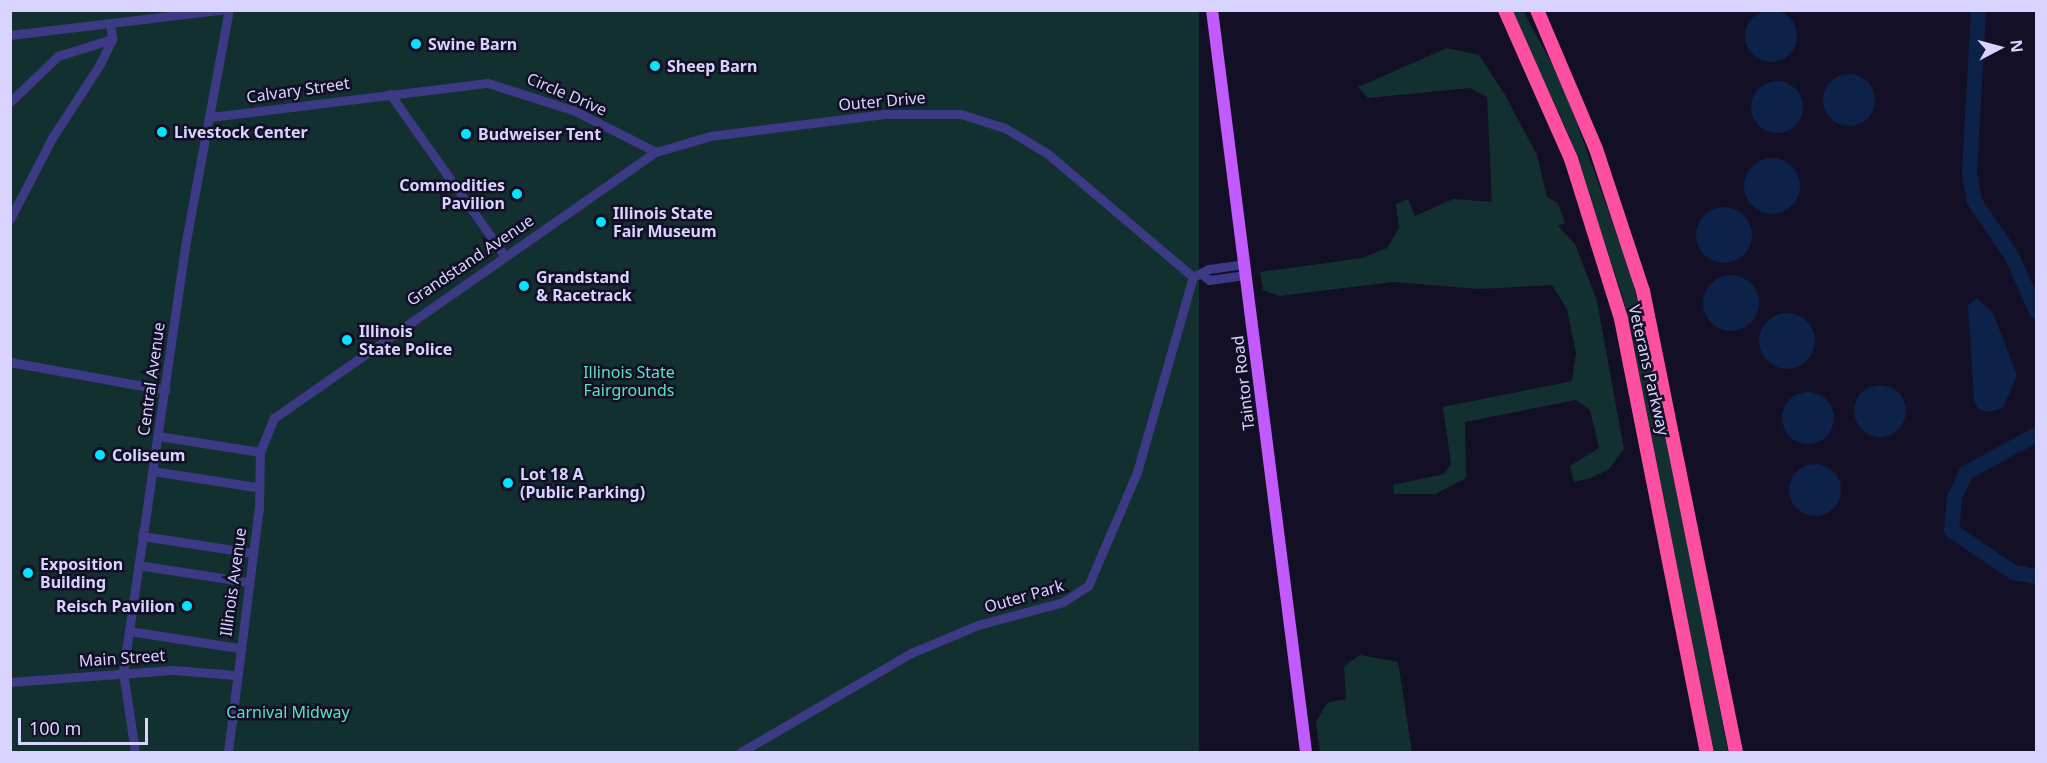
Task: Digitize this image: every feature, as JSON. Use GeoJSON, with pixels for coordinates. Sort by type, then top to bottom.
{"type":"FeatureCollection","features":[{"type":"Feature","properties":{"kind":"highway","name":"Veterans Parkway"},"geometry":{"type":"LineString","coordinates":[[1505,10],[1571,159],[1621,319],[1707,753]]}},
{"type":"Feature","properties":{"kind":"highway"},"geometry":{"type":"LineString","coordinates":[[1528,10],[1543,24]]}},
{"type":"Feature","properties":{"kind":"highway","name":"Veterans Parkway"},"geometry":{"type":"LineString","coordinates":[[1537,10],[1608,180],[1646,301],[1736,753]]}},
{"type":"Feature","properties":{"kind":"main road","name":"Taintor Road"},"geometry":{"type":"LineString","coordinates":[[1212,10],[1306,753]]}},
{"type":"Feature","properties":{"kind":"street"},"geometry":{"type":"LineString","coordinates":[[10,35],[221,10]]}},
{"type":"Feature","properties":{"kind":"street","name":"Central Avenue"},"geometry":{"type":"LineString","coordinates":[[135,753],[123,672],[152,471],[229,10]]}},
{"type":"Feature","properties":{"kind":"street"},"geometry":{"type":"LineString","coordinates":[[10,219],[112,39],[110,23]]}},
{"type":"Feature","properties":{"kind":"street"},"geometry":{"type":"LineString","coordinates":[[10,102],[58,56],[112,39]]}},
{"type":"Feature","properties":{"kind":"street","name":"Circle Drive"},"geometry":{"type":"LineString","coordinates":[[390,94],[508,86],[575,111],[656,152]]}},
{"type":"Feature","properties":{"kind":"street"},"geometry":{"type":"LineString","coordinates":[[390,94],[504,255]]}},
{"type":"Feature","properties":{"kind":"street","name":"Calvary Street"},"geometry":{"type":"LineString","coordinates":[[210,117],[390,94]]}},
{"type":"Feature","properties":{"kind":"street","name":"Outer Drive"},"geometry":{"type":"LineString","coordinates":[[656,152],[710,136],[885,114],[961,114],[1005,128],[1048,154],[1198,276]]}},
{"type":"Feature","properties":{"kind":"street","name":"Grandstand Avenue"},"geometry":{"type":"LineString","coordinates":[[274,418],[504,255],[656,152]]}},
{"type":"Feature","properties":{"kind":"street"},"geometry":{"type":"LineString","coordinates":[[1198,276],[1209,268],[1245,270]]}},
{"type":"Feature","properties":{"kind":"street","name":"Outer Park"},"geometry":{"type":"LineString","coordinates":[[741,753],[911,653],[978,625],[1064,602],[1088,586],[1137,472],[1198,276]]}},
{"type":"Feature","properties":{"kind":"street"},"geometry":{"type":"LineString","coordinates":[[10,362],[165,390]]}},
{"type":"Feature","properties":{"kind":"street","name":"Illinois Avenue"},"geometry":{"type":"LineString","coordinates":[[228,753],[239,648],[253,553],[260,452],[274,418]]}},
{"type":"Feature","properties":{"kind":"street"},"geometry":{"type":"LineString","coordinates":[[158,436],[260,452]]}},
{"type":"Feature","properties":{"kind":"street"},"geometry":{"type":"LineString","coordinates":[[152,471],[257,487]]}},
{"type":"Feature","properties":{"kind":"street"},"geometry":{"type":"LineString","coordinates":[[142,536],[253,553]]}},
{"type":"Feature","properties":{"kind":"street"},"geometry":{"type":"LineString","coordinates":[[138,565],[248,582]]}},
{"type":"Feature","properties":{"kind":"street"},"geometry":{"type":"LineString","coordinates":[[129,631],[239,648]]}},
{"type":"Feature","properties":{"kind":"street","name":"Main Street"},"geometry":{"type":"LineString","coordinates":[[10,682],[123,672],[236,675]]}},
{"type":"Feature","properties":{"kind":"green space","name":"Illinois State Fairgrounds"},"geometry":{"type":"Polygon","coordinates":[[[10,11],[1199,11],[1199,752],[10,752],[10,11]]]}},
{"type":"Feature","properties":{"kind":"green space"},"geometry":{"type":"Polygon","coordinates":[[[1513,11],[1523,11],[1562,82],[1631,274],[1663,412],[1728,752],[1714,752],[1624,301],[1570,138],[1513,11]]]}},
{"type":"Feature","properties":{"kind":"green space"},"geometry":{"type":"Polygon","coordinates":[[[1447,48],[1479,55],[1505,95],[1537,155],[1547,197],[1558,203],[1565,223],[1558,226],[1575,244],[1597,301],[1624,449],[1609,469],[1591,478],[1574,482],[1570,466],[1599,448],[1590,410],[1576,400],[1465,422],[1466,478],[1435,494],[1394,494],[1393,485],[1444,474],[1451,464],[1443,407],[1572,381],[1576,353],[1567,309],[1552,285],[1479,289],[1393,282],[1279,296],[1263,290],[1260,272],[1362,258],[1387,248],[1399,228],[1396,204],[1408,199],[1415,216],[1453,199],[1492,202],[1487,97],[1470,88],[1368,98],[1358,87],[1447,48]]]}},
{"type":"Feature","properties":{"kind":"green space"},"geometry":{"type":"Polygon","coordinates":[[[1360,655],[1398,662],[1412,752],[1320,752],[1316,722],[1327,703],[1346,699],[1344,666],[1360,655]]]}},
{"type":"Feature","properties":{"kind":"water"},"geometry":{"type":"Polygon","coordinates":[[[1766,10],[1776,10],[1790,17],[1797,36],[1790,55],[1776,62],[1766,62],[1756,58],[1749,51],[1745,41],[1745,31],[1749,21],[1756,14],[1766,10]]]}},
{"type":"Feature","properties":{"kind":"water"},"geometry":{"type":"Polygon","coordinates":[[[1844,74],[1854,74],[1868,81],[1875,100],[1868,119],[1854,126],[1844,126],[1834,122],[1827,115],[1823,105],[1823,95],[1827,85],[1834,78],[1844,74]]]}},
{"type":"Feature","properties":{"kind":"water"},"geometry":{"type":"Polygon","coordinates":[[[1772,81],[1782,81],[1796,88],[1803,107],[1796,126],[1782,133],[1772,133],[1762,129],[1755,122],[1751,112],[1751,102],[1755,92],[1762,85],[1772,81]]]}},
{"type":"Feature","properties":{"kind":"water"},"geometry":{"type":"Polygon","coordinates":[[[1772,158],[1783,160],[1792,166],[1798,175],[1800,186],[1798,197],[1792,206],[1783,212],[1772,214],[1761,212],[1752,206],[1746,197],[1744,186],[1746,175],[1752,166],[1761,160],[1772,158]]]}},
{"type":"Feature","properties":{"kind":"water"},"geometry":{"type":"Polygon","coordinates":[[[1724,207],[1735,209],[1744,215],[1750,224],[1752,235],[1750,246],[1744,255],[1735,261],[1724,263],[1713,261],[1704,255],[1698,246],[1696,235],[1698,224],[1704,215],[1713,209],[1724,207]]]}},
{"type":"Feature","properties":{"kind":"water"},"geometry":{"type":"Polygon","coordinates":[[[1731,275],[1742,277],[1751,283],[1757,292],[1759,303],[1757,314],[1751,323],[1742,329],[1731,331],[1720,329],[1711,323],[1705,314],[1703,303],[1705,292],[1711,283],[1720,277],[1731,275]]]}},
{"type":"Feature","properties":{"kind":"water"},"geometry":{"type":"Polygon","coordinates":[[[1977,298],[1993,313],[2017,375],[2003,408],[1989,412],[1978,409],[1974,400],[1968,306],[1977,298]]]}},
{"type":"Feature","properties":{"kind":"water"},"geometry":{"type":"Polygon","coordinates":[[[1787,313],[1798,315],[1807,321],[1813,330],[1815,341],[1813,352],[1807,361],[1798,367],[1787,369],[1776,367],[1767,361],[1761,352],[1759,341],[1761,330],[1767,321],[1776,315],[1787,313]]]}},
{"type":"Feature","properties":{"kind":"water"},"geometry":{"type":"Polygon","coordinates":[[[1875,385],[1885,385],[1899,392],[1906,411],[1899,430],[1885,437],[1875,437],[1865,433],[1858,426],[1854,416],[1854,406],[1858,396],[1865,389],[1875,385]]]}},
{"type":"Feature","properties":{"kind":"water"},"geometry":{"type":"Polygon","coordinates":[[[1803,392],[1813,392],[1827,399],[1834,418],[1827,437],[1813,444],[1803,444],[1793,440],[1786,433],[1782,423],[1782,413],[1786,403],[1793,396],[1803,392]]]}},
{"type":"Feature","properties":{"kind":"water"},"geometry":{"type":"Polygon","coordinates":[[[1810,464],[1820,464],[1834,471],[1841,490],[1834,509],[1820,516],[1810,516],[1800,512],[1793,505],[1789,495],[1789,485],[1793,475],[1800,468],[1810,464]]]}},
{"type":"Feature","properties":{"kind":"waterway"},"geometry":{"type":"LineString","coordinates":[[1978,10],[1969,173],[1974,201],[2011,255],[2036,311]]}},
{"type":"Feature","properties":{"kind":"waterway"},"geometry":{"type":"LineString","coordinates":[[2036,434],[1966,472],[1954,497],[1951,530],[2013,572],[2036,576]]}},
{"type":"Feature","properties":{"kind":"place","name":"Swine Barn"},"geometry":{"type":"Point","coordinates":[416,44]}},
{"type":"Feature","properties":{"kind":"place","name":"Sheep Barn"},"geometry":{"type":"Point","coordinates":[655,66]}},
{"type":"Feature","properties":{"kind":"place","name":"Livestock Center"},"geometry":{"type":"Point","coordinates":[162,132]}},
{"type":"Feature","properties":{"kind":"place","name":"Budweiser Tent"},"geometry":{"type":"Point","coordinates":[466,134]}},
{"type":"Feature","properties":{"kind":"place","name":"Commodities Pavilion"},"geometry":{"type":"Point","coordinates":[517,194]}},
{"type":"Feature","properties":{"kind":"place","name":"Illinois State Fair Museum"},"geometry":{"type":"Point","coordinates":[601,222]}},
{"type":"Feature","properties":{"kind":"place","name":"Grandstand & Racetrack"},"geometry":{"type":"Point","coordinates":[524,286]}},
{"type":"Feature","properties":{"kind":"place","name":"Illinois State Police"},"geometry":{"type":"Point","coordinates":[347,340]}},
{"type":"Feature","properties":{"kind":"place","name":"Coliseum"},"geometry":{"type":"Point","coordinates":[100,455]}},
{"type":"Feature","properties":{"kind":"place","name":"Lot 18 A (Public Parking)"},"geometry":{"type":"Point","coordinates":[508,483]}},
{"type":"Feature","properties":{"kind":"place","name":"Exposition Building"},"geometry":{"type":"Point","coordinates":[28,573]}},
{"type":"Feature","properties":{"kind":"place","name":"Reisch Pavilion"},"geometry":{"type":"Point","coordinates":[187,606]}},
{"type":"Feature","properties":{"kind":"park label","name":"Carnival Midway"},"geometry":{"type":"Point","coordinates":[288,712]}}]}
